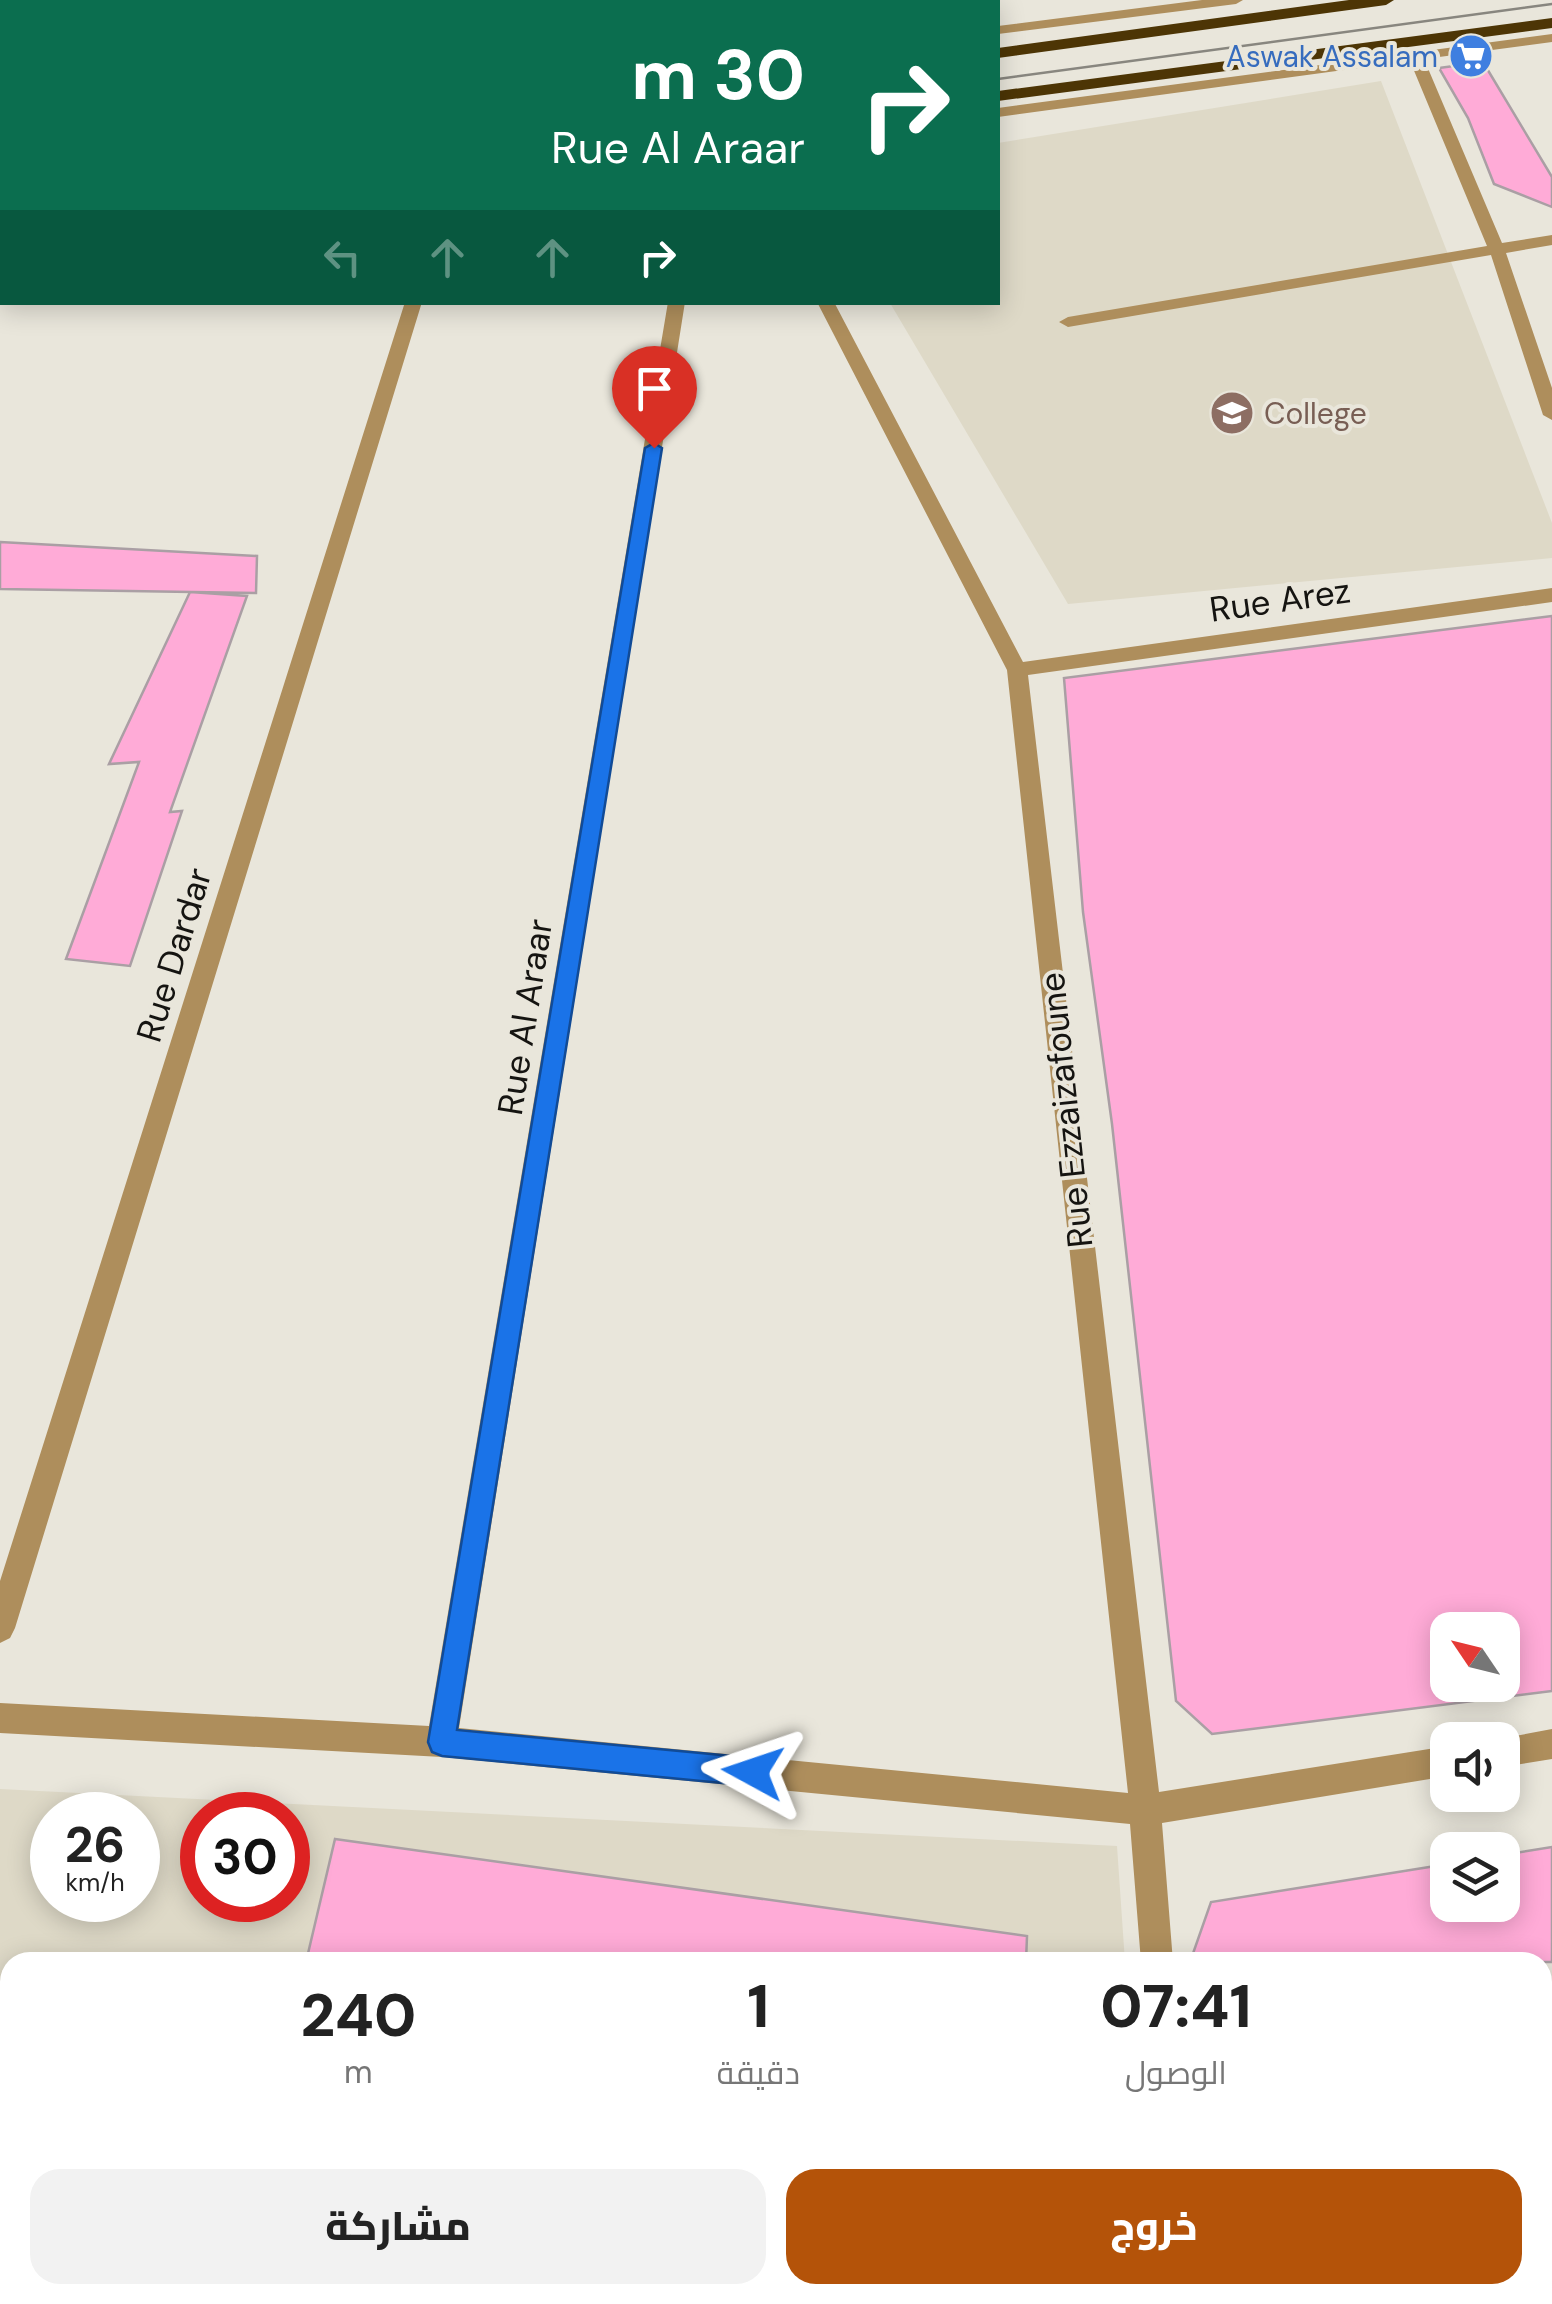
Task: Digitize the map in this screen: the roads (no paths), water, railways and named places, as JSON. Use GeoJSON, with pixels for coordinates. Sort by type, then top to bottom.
{"type":"FeatureCollection","features":[{"type":"Feature","properties":{"kind":"highway"},"geometry":{"type":"LineString","coordinates":[[1000,53],[1386,0]]}},
{"type":"Feature","properties":{"kind":"highway"},"geometry":{"type":"LineString","coordinates":[[1000,96],[1552,22]]}},
{"type":"Feature","properties":{"kind":"highway"},"geometry":{"type":"LineString","coordinates":[[1498,28],[1544,38]]}},
{"type":"Feature","properties":{"kind":"street"},"geometry":{"type":"LineString","coordinates":[[1000,30],[1143,6],[1236,0]]}},
{"type":"Feature","properties":{"kind":"street"},"geometry":{"type":"LineString","coordinates":[[1000,112],[1544,38]]}},
{"type":"Feature","properties":{"kind":"street"},"geometry":{"type":"LineString","coordinates":[[1415,55],[1497,250],[1552,415]]}},
{"type":"Feature","properties":{"kind":"street"},"geometry":{"type":"LineString","coordinates":[[1068,322],[1552,240]]}},
{"type":"Feature","properties":{"kind":"street","name":"Rue Dardar"},"geometry":{"type":"LineString","coordinates":[[0,1628],[413,305]]}},
{"type":"Feature","properties":{"kind":"street","name":"Rue Al Araar"},"geometry":{"type":"LineString","coordinates":[[442,1742],[677,305]]}},
{"type":"Feature","properties":{"kind":"street","name":"Rue Ezzaizafoune"},"geometry":{"type":"LineString","coordinates":[[827,305],[1017,670],[1145,1810],[1157,1952]]}},
{"type":"Feature","properties":{"kind":"street","name":"Rue Arez"},"geometry":{"type":"LineString","coordinates":[[1017,670],[1552,595]]}},
{"type":"Feature","properties":{"kind":"street"},"geometry":{"type":"LineString","coordinates":[[0,1718],[442,1742],[1145,1810],[1430,1764]]}},
{"type":"Feature","properties":{"kind":"street"},"geometry":{"type":"LineString","coordinates":[[1520,1749],[1552,1744]]}},
{"type":"Feature","properties":{"kind":"tram line"},"geometry":{"type":"LineString","coordinates":[[1000,79],[1552,4]]}},
{"type":"Feature","properties":{"kind":"place","name":"Aswak Assalam"},"geometry":{"type":"Point","coordinates":[1471,56]}},
{"type":"Feature","properties":{"kind":"place","name":"College"},"geometry":{"type":"Point","coordinates":[1232,413]}}]}
